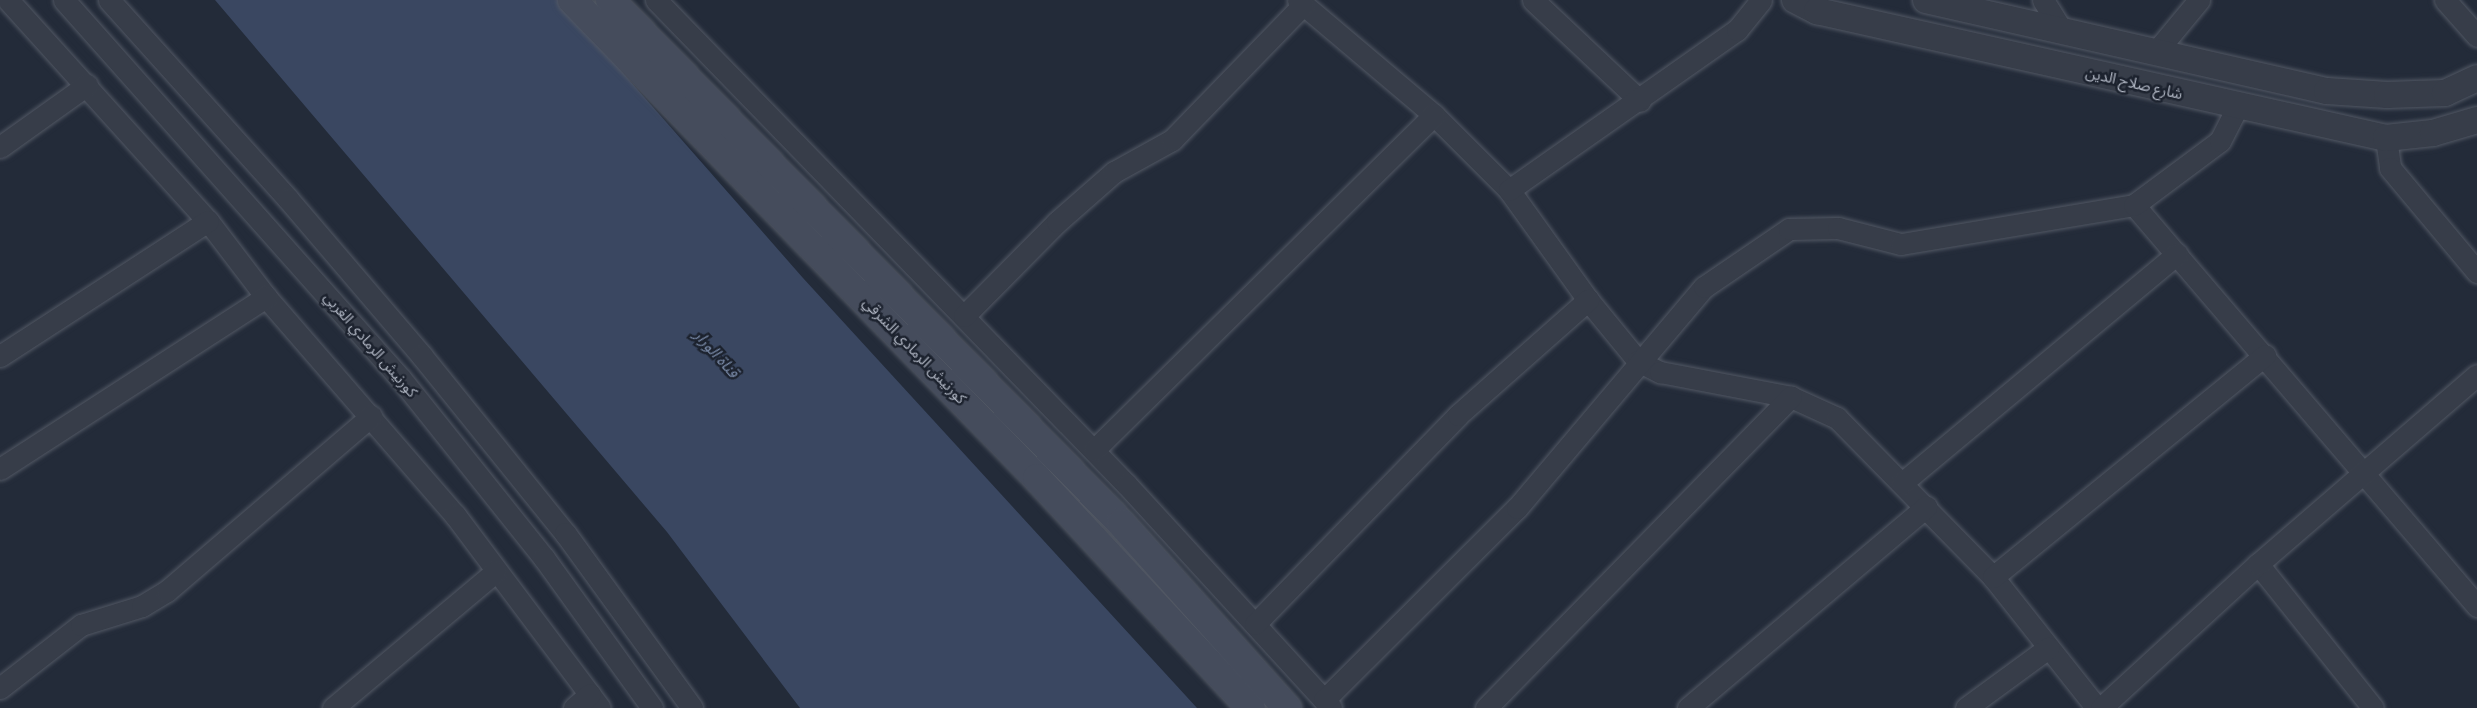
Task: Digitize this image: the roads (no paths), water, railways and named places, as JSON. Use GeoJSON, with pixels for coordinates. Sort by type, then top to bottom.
{"type":"FeatureCollection","features":[{"type":"Feature","properties":{"kind":"main road","name":"كورنيش الرمادي الشرقي"},"geometry":{"type":"LineString","coordinates":[[572,0],[1045,487],[1251,708]]}},
{"type":"Feature","properties":{"kind":"main road","name":"كورنيش الرمادي الشرقي"},"geometry":{"type":"LineString","coordinates":[[610,0],[1121,523],[1287,708]]}},
{"type":"Feature","properties":{"kind":"street"},"geometry":{"type":"LineString","coordinates":[[8,0],[87,85],[207,221],[266,297],[455,515],[495,572],[595,701],[574,708]]}},
{"type":"Feature","properties":{"kind":"street","name":"كورنيش الرمادي الغربي"},"geometry":{"type":"LineString","coordinates":[[64,0],[401,380],[544,558],[652,708]]}},
{"type":"Feature","properties":{"kind":"street","name":"كورنيش الرمادي الغربي"},"geometry":{"type":"LineString","coordinates":[[109,0],[288,199],[422,356],[565,533],[692,708]]}},
{"type":"Feature","properties":{"kind":"street"},"geometry":{"type":"LineString","coordinates":[[656,0],[1094,450],[1328,704],[1517,508],[1638,361],[1704,287],[1789,229],[1838,228],[1900,244],[2134,205],[2220,141],[2237,107]]}},
{"type":"Feature","properties":{"kind":"street"},"geometry":{"type":"LineString","coordinates":[[1533,0],[1640,101]]}},
{"type":"Feature","properties":{"kind":"street"},"geometry":{"type":"LineString","coordinates":[[1509,190],[1640,101],[1737,30],[1761,0]]}},
{"type":"Feature","properties":{"kind":"street","name":"شارع صلاح الدين"},"geometry":{"type":"LineString","coordinates":[[1795,0],[1817,11],[2237,107],[2386,138],[2433,133],[2477,120]]}},
{"type":"Feature","properties":{"kind":"street"},"geometry":{"type":"LineString","coordinates":[[1926,0],[2327,92],[2387,95],[2445,93],[2477,78]]}},
{"type":"Feature","properties":{"kind":"street"},"geometry":{"type":"LineString","coordinates":[[2043,0],[2063,32]]}},
{"type":"Feature","properties":{"kind":"street"},"geometry":{"type":"LineString","coordinates":[[2154,53],[2199,0]]}},
{"type":"Feature","properties":{"kind":"street"},"geometry":{"type":"LineString","coordinates":[[2445,0],[2477,36]]}},
{"type":"Feature","properties":{"kind":"street"},"geometry":{"type":"LineString","coordinates":[[964,316],[1057,222],[1114,172],[1172,140],[1301,2],[1434,115],[1509,190],[1588,300],[1638,361],[1660,372],[1791,397],[1837,418],[1993,577],[2097,708]]}},
{"type":"Feature","properties":{"kind":"street"},"geometry":{"type":"LineString","coordinates":[[0,147],[87,85]]}},
{"type":"Feature","properties":{"kind":"street"},"geometry":{"type":"LineString","coordinates":[[1094,450],[1434,115]]}},
{"type":"Feature","properties":{"kind":"street"},"geometry":{"type":"LineString","coordinates":[[2386,138],[2390,168],[2477,272]]}},
{"type":"Feature","properties":{"kind":"street"},"geometry":{"type":"LineString","coordinates":[[2134,205],[2365,471],[2477,606]]}},
{"type":"Feature","properties":{"kind":"street"},"geometry":{"type":"LineString","coordinates":[[0,356],[207,221]]}},
{"type":"Feature","properties":{"kind":"street"},"geometry":{"type":"LineString","coordinates":[[1902,483],[2177,254]]}},
{"type":"Feature","properties":{"kind":"street"},"geometry":{"type":"LineString","coordinates":[[0,469],[266,297]]}},
{"type":"Feature","properties":{"kind":"street"},"geometry":{"type":"LineString","coordinates":[[1255,624],[1458,415],[1588,300]]}},
{"type":"Feature","properties":{"kind":"street"},"geometry":{"type":"LineString","coordinates":[[1993,577],[2265,355]]}},
{"type":"Feature","properties":{"kind":"street"},"geometry":{"type":"LineString","coordinates":[[2101,708],[2258,564],[2477,375]]}},
{"type":"Feature","properties":{"kind":"street"},"geometry":{"type":"LineString","coordinates":[[1485,708],[1791,397]]}},
{"type":"Feature","properties":{"kind":"street"},"geometry":{"type":"LineString","coordinates":[[0,688],[81,625],[142,606],[167,591],[371,416]]}},
{"type":"Feature","properties":{"kind":"street"},"geometry":{"type":"LineString","coordinates":[[1688,708],[1926,507]]}},
{"type":"Feature","properties":{"kind":"street"},"geometry":{"type":"LineString","coordinates":[[2258,564],[2373,708]]}},
{"type":"Feature","properties":{"kind":"street"},"geometry":{"type":"LineString","coordinates":[[333,708],[495,572]]}},
{"type":"Feature","properties":{"kind":"street"},"geometry":{"type":"LineString","coordinates":[[1966,708],[2048,648]]}},
{"type":"Feature","properties":{"kind":"water","name":"قناة الورار"},"geometry":{"type":"Polygon","coordinates":[[[215,0],[559,0],[803,278],[1197,708],[800,708],[667,532],[215,0]]]}}]}
